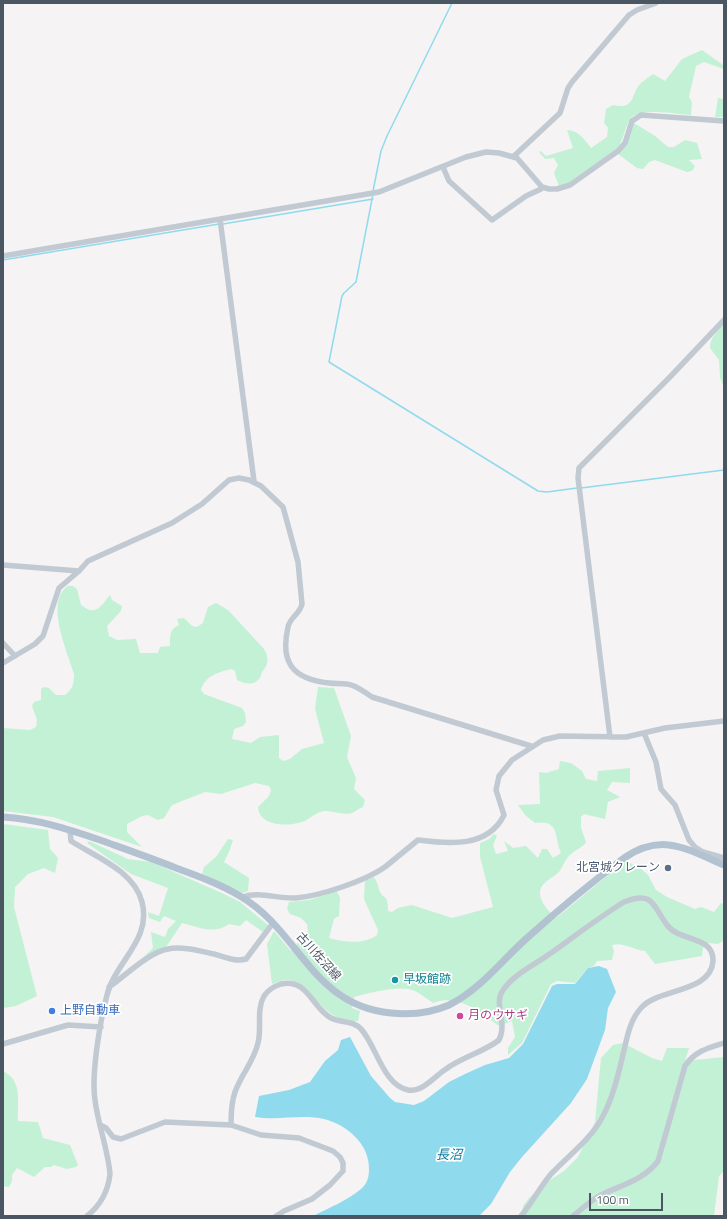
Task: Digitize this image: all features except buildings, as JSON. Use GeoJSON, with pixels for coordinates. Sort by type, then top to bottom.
{"type":"FeatureCollection","features":[{"type":"Feature","properties":{"kind":"main road","name":"古川佐沼線"},"geometry":{"type":"LineString","coordinates":[[3,817],[31,820],[70,830],[154,859],[242,897],[273,923],[320,980],[346,1000],[364,1008],[386,1012],[412,1014],[447,1006],[472,990],[531,934],[632,852],[645,846],[665,844],[702,853],[724,865]]}},
{"type":"Feature","properties":{"kind":"street"},"geometry":{"type":"LineString","coordinates":[[514,156],[560,113],[568,88],[572,82],[628,15],[656,3]]}},
{"type":"Feature","properties":{"kind":"street"},"geometry":{"type":"LineString","coordinates":[[3,256],[221,222],[379,192],[486,152],[514,156],[521,161],[542,187],[557,189],[570,185],[613,156],[625,143],[632,121],[641,115],[724,121]]}},
{"type":"Feature","properties":{"kind":"street"},"geometry":{"type":"LineString","coordinates":[[443,167],[449,182],[492,220],[526,196],[541,189],[542,187]]}},
{"type":"Feature","properties":{"kind":"street"},"geometry":{"type":"LineString","coordinates":[[221,222],[254,481]]}},
{"type":"Feature","properties":{"kind":"street"},"geometry":{"type":"LineString","coordinates":[[610,737],[577,473],[584,461],[669,378],[724,320]]}},
{"type":"Feature","properties":{"kind":"street"},"geometry":{"type":"LineString","coordinates":[[3,663],[35,644],[43,636],[59,588],[79,572],[91,559],[164,528],[182,518],[208,499],[229,480],[239,478],[254,481],[283,507],[298,562],[301,609],[288,625],[285,653],[286,658],[292,667],[306,677],[328,683],[348,684],[372,697],[531,746]]}},
{"type":"Feature","properties":{"kind":"street"},"geometry":{"type":"LineString","coordinates":[[3,565],[79,572]]}},
{"type":"Feature","properties":{"kind":"street"},"geometry":{"type":"LineString","coordinates":[[3,643],[15,656]]}},
{"type":"Feature","properties":{"kind":"street"},"geometry":{"type":"LineString","coordinates":[[242,897],[261,894],[286,898],[311,896],[373,874],[418,840],[464,842],[480,839],[488,834],[504,815],[496,790],[499,776],[512,760],[531,746],[554,737],[626,737],[724,721]]}},
{"type":"Feature","properties":{"kind":"street"},"geometry":{"type":"LineString","coordinates":[[644,733],[656,762],[661,789],[675,805],[689,840],[695,848],[702,853],[724,858]]}},
{"type":"Feature","properties":{"kind":"street"},"geometry":{"type":"LineString","coordinates":[[70,830],[71,841],[120,871],[135,886],[142,901],[144,918],[141,934],[109,988],[101,1027],[94,1086],[100,1125],[109,1166],[109,1181],[102,1200],[87,1216]]}},
{"type":"Feature","properties":{"kind":"street"},"geometry":{"type":"LineString","coordinates":[[231,1125],[231,1110],[234,1093],[256,1053],[259,1041],[261,1004],[268,991],[276,986],[287,983],[298,985],[306,991],[330,1017],[358,1026],[366,1036],[376,1056],[396,1084],[401,1088],[412,1091],[424,1085],[448,1067],[499,1040],[503,1021],[500,1010],[500,997],[503,990],[519,976],[624,902],[634,898],[650,901],[658,909],[662,918],[672,931],[683,937],[700,941],[707,946],[713,958],[711,970],[702,981],[652,1000],[637,1012],[631,1023],[613,1091],[602,1120],[589,1136],[551,1175],[522,1216]]}},
{"type":"Feature","properties":{"kind":"street"},"geometry":{"type":"LineString","coordinates":[[109,988],[157,952],[166,949],[176,948],[211,954],[237,961],[246,959],[273,923]]}},
{"type":"Feature","properties":{"kind":"street"},"geometry":{"type":"LineString","coordinates":[[3,1044],[68,1025],[101,1027]]}},
{"type":"Feature","properties":{"kind":"street"},"geometry":{"type":"LineString","coordinates":[[573,1216],[599,1196],[645,1175],[651,1170],[658,1160],[685,1066],[690,1057],[697,1052],[724,1043]]}},
{"type":"Feature","properties":{"kind":"street"},"geometry":{"type":"LineString","coordinates":[[100,1125],[106,1128],[113,1137],[121,1139],[165,1122],[231,1125],[252,1133],[292,1137],[308,1141],[333,1151],[342,1160],[343,1167],[341,1174],[330,1185],[312,1199],[284,1210],[276,1216]]}},
{"type":"Feature","properties":{"kind":"green space"},"geometry":{"type":"Polygon","coordinates":[[[702,50],[723,65],[724,69],[704,62],[696,66],[689,97],[692,102],[691,115],[650,112],[635,115],[631,118],[617,149],[568,183],[559,186],[554,173],[558,165],[554,158],[545,159],[539,152],[541,151],[546,156],[573,148],[567,130],[571,130],[578,134],[591,148],[607,137],[608,128],[604,123],[606,109],[613,105],[625,106],[629,104],[640,84],[646,79],[653,74],[665,81],[682,59],[702,50]]]}},
{"type":"Feature","properties":{"kind":"green space"},"geometry":{"type":"Polygon","coordinates":[[[718,98],[724,99],[724,117],[715,117],[718,98]]]}},
{"type":"Feature","properties":{"kind":"green space"},"geometry":{"type":"Polygon","coordinates":[[[634,123],[655,136],[668,147],[674,147],[685,140],[697,143],[702,159],[689,160],[695,166],[692,171],[687,172],[655,160],[649,162],[643,169],[637,168],[618,154],[634,123]]]}},
{"type":"Feature","properties":{"kind":"green space"},"geometry":{"type":"Polygon","coordinates":[[[724,324],[724,389],[720,377],[719,360],[710,348],[710,344],[716,332],[724,324]]]}},
{"type":"Feature","properties":{"kind":"green space"},"geometry":{"type":"Polygon","coordinates":[[[68,586],[73,586],[77,589],[81,605],[91,610],[98,609],[110,595],[112,600],[122,606],[121,611],[107,626],[109,636],[117,640],[136,639],[140,653],[158,653],[160,647],[170,646],[170,636],[172,631],[179,625],[177,619],[184,618],[192,626],[197,627],[203,623],[208,607],[216,603],[228,610],[264,649],[267,655],[267,663],[260,678],[256,682],[245,683],[237,680],[235,671],[232,669],[213,675],[206,681],[201,690],[204,694],[242,708],[245,713],[246,722],[243,726],[234,729],[232,739],[251,743],[260,737],[279,735],[279,758],[283,761],[290,759],[302,749],[324,743],[315,709],[318,687],[334,688],[351,736],[347,757],[356,778],[354,789],[365,800],[363,807],[349,814],[324,811],[296,824],[275,824],[263,818],[258,807],[269,796],[271,790],[269,786],[255,783],[221,794],[205,792],[172,805],[164,818],[158,820],[148,815],[142,816],[127,824],[127,832],[142,847],[53,817],[3,811],[3,728],[30,730],[36,727],[37,720],[32,706],[34,702],[41,700],[41,689],[44,687],[49,688],[56,695],[65,695],[70,690],[73,683],[74,674],[63,641],[58,615],[58,603],[61,593],[68,586]]]}},
{"type":"Feature","properties":{"kind":"green space"},"geometry":{"type":"Polygon","coordinates":[[[560,761],[571,763],[582,771],[586,779],[597,781],[598,771],[630,768],[630,783],[612,782],[607,790],[620,797],[608,802],[605,819],[584,814],[581,817],[581,828],[586,842],[569,856],[559,872],[548,880],[540,890],[543,904],[549,912],[556,918],[625,861],[638,866],[648,875],[656,890],[667,897],[695,909],[701,907],[714,912],[721,903],[724,904],[724,940],[718,944],[708,943],[703,948],[702,956],[655,964],[645,951],[625,945],[612,945],[614,951],[612,960],[597,961],[594,966],[588,968],[575,983],[557,981],[551,984],[522,1043],[508,1055],[508,1048],[515,1037],[512,1021],[499,1026],[477,1010],[460,1002],[451,1000],[433,1003],[417,992],[409,989],[401,988],[384,990],[354,997],[352,1008],[360,1011],[358,1021],[345,1020],[334,1016],[302,986],[293,981],[284,980],[272,984],[267,944],[274,931],[291,951],[308,931],[307,924],[301,918],[290,914],[287,909],[289,902],[309,900],[337,891],[340,898],[339,916],[334,919],[329,938],[354,942],[366,940],[377,935],[378,930],[364,899],[365,881],[374,877],[379,890],[386,899],[388,911],[392,912],[398,908],[412,905],[452,918],[493,907],[480,857],[480,843],[489,839],[494,834],[497,836],[493,845],[496,854],[508,851],[504,841],[513,848],[526,846],[538,858],[542,849],[547,849],[553,858],[561,853],[555,830],[549,824],[543,822],[535,823],[525,815],[518,805],[540,804],[539,772],[546,773],[559,769],[560,761]]]}},
{"type":"Feature","properties":{"kind":"green space"},"geometry":{"type":"Polygon","coordinates":[[[3,824],[48,830],[50,849],[58,858],[55,873],[44,868],[28,874],[15,887],[14,907],[37,996],[16,1006],[3,1008],[3,824]]]}},
{"type":"Feature","properties":{"kind":"green space"},"geometry":{"type":"Polygon","coordinates":[[[228,839],[233,840],[224,862],[249,878],[248,891],[242,893],[202,874],[204,867],[216,857],[228,839]]]}},
{"type":"Feature","properties":{"kind":"green space"},"geometry":{"type":"Polygon","coordinates":[[[89,841],[128,859],[151,862],[224,894],[240,902],[268,925],[263,932],[246,920],[240,926],[229,924],[212,930],[182,923],[166,947],[136,964],[153,948],[151,932],[165,937],[168,929],[176,921],[164,916],[160,922],[149,918],[148,912],[159,916],[168,888],[131,874],[87,843],[89,841]]]}},
{"type":"Feature","properties":{"kind":"green space"},"geometry":{"type":"Polygon","coordinates":[[[623,1043],[652,1058],[662,1061],[667,1048],[689,1048],[685,1061],[724,1057],[724,1171],[719,1176],[714,1216],[521,1216],[523,1206],[528,1199],[541,1186],[564,1171],[578,1157],[595,1122],[601,1058],[613,1045],[623,1043]]]}},
{"type":"Feature","properties":{"kind":"green space"},"geometry":{"type":"Polygon","coordinates":[[[3,1071],[14,1080],[18,1092],[18,1121],[38,1122],[43,1138],[70,1145],[78,1165],[76,1167],[67,1169],[54,1165],[51,1167],[45,1167],[34,1177],[17,1168],[12,1175],[12,1181],[9,1187],[3,1186],[3,1071]]]}},
{"type":"Feature","properties":{"kind":"water","name":"長沼"},"geometry":{"type":"Polygon","coordinates":[[[599,966],[607,969],[616,992],[608,1008],[605,1030],[587,1079],[571,1103],[510,1172],[491,1204],[479,1216],[313,1216],[356,1193],[365,1185],[369,1173],[366,1152],[362,1144],[349,1131],[324,1119],[307,1117],[255,1117],[259,1096],[289,1090],[310,1082],[325,1061],[338,1050],[341,1040],[350,1037],[371,1076],[390,1098],[395,1102],[414,1105],[424,1101],[449,1082],[465,1074],[485,1065],[509,1058],[523,1044],[552,986],[557,984],[575,984],[588,968],[599,966]]]}},
{"type":"Feature","properties":{"kind":"waterway"},"geometry":{"type":"LineString","coordinates":[[373,191],[381,151],[387,136],[452,3]]}},
{"type":"Feature","properties":{"kind":"waterway"},"geometry":{"type":"LineString","coordinates":[[373,194],[356,282],[342,296],[329,362],[538,491],[547,492],[577,488]]}},
{"type":"Feature","properties":{"kind":"waterway"},"geometry":{"type":"LineString","coordinates":[[223,224],[373,199]]}},
{"type":"Feature","properties":{"kind":"waterway"},"geometry":{"type":"LineString","coordinates":[[3,260],[219,224]]}},
{"type":"Feature","properties":{"kind":"waterway"},"geometry":{"type":"LineString","coordinates":[[581,488],[724,470]]}},
{"type":"Feature","properties":{"kind":"place","name":"北宮城クレーン"},"geometry":{"type":"Point","coordinates":[668,868]}},
{"type":"Feature","properties":{"kind":"place","name":"早坂館跡"},"geometry":{"type":"Point","coordinates":[395,980]}},
{"type":"Feature","properties":{"kind":"place","name":"上野自動車"},"geometry":{"type":"Point","coordinates":[52,1011]}},
{"type":"Feature","properties":{"kind":"place","name":"月のウサギ"},"geometry":{"type":"Point","coordinates":[460,1016]}}]}
